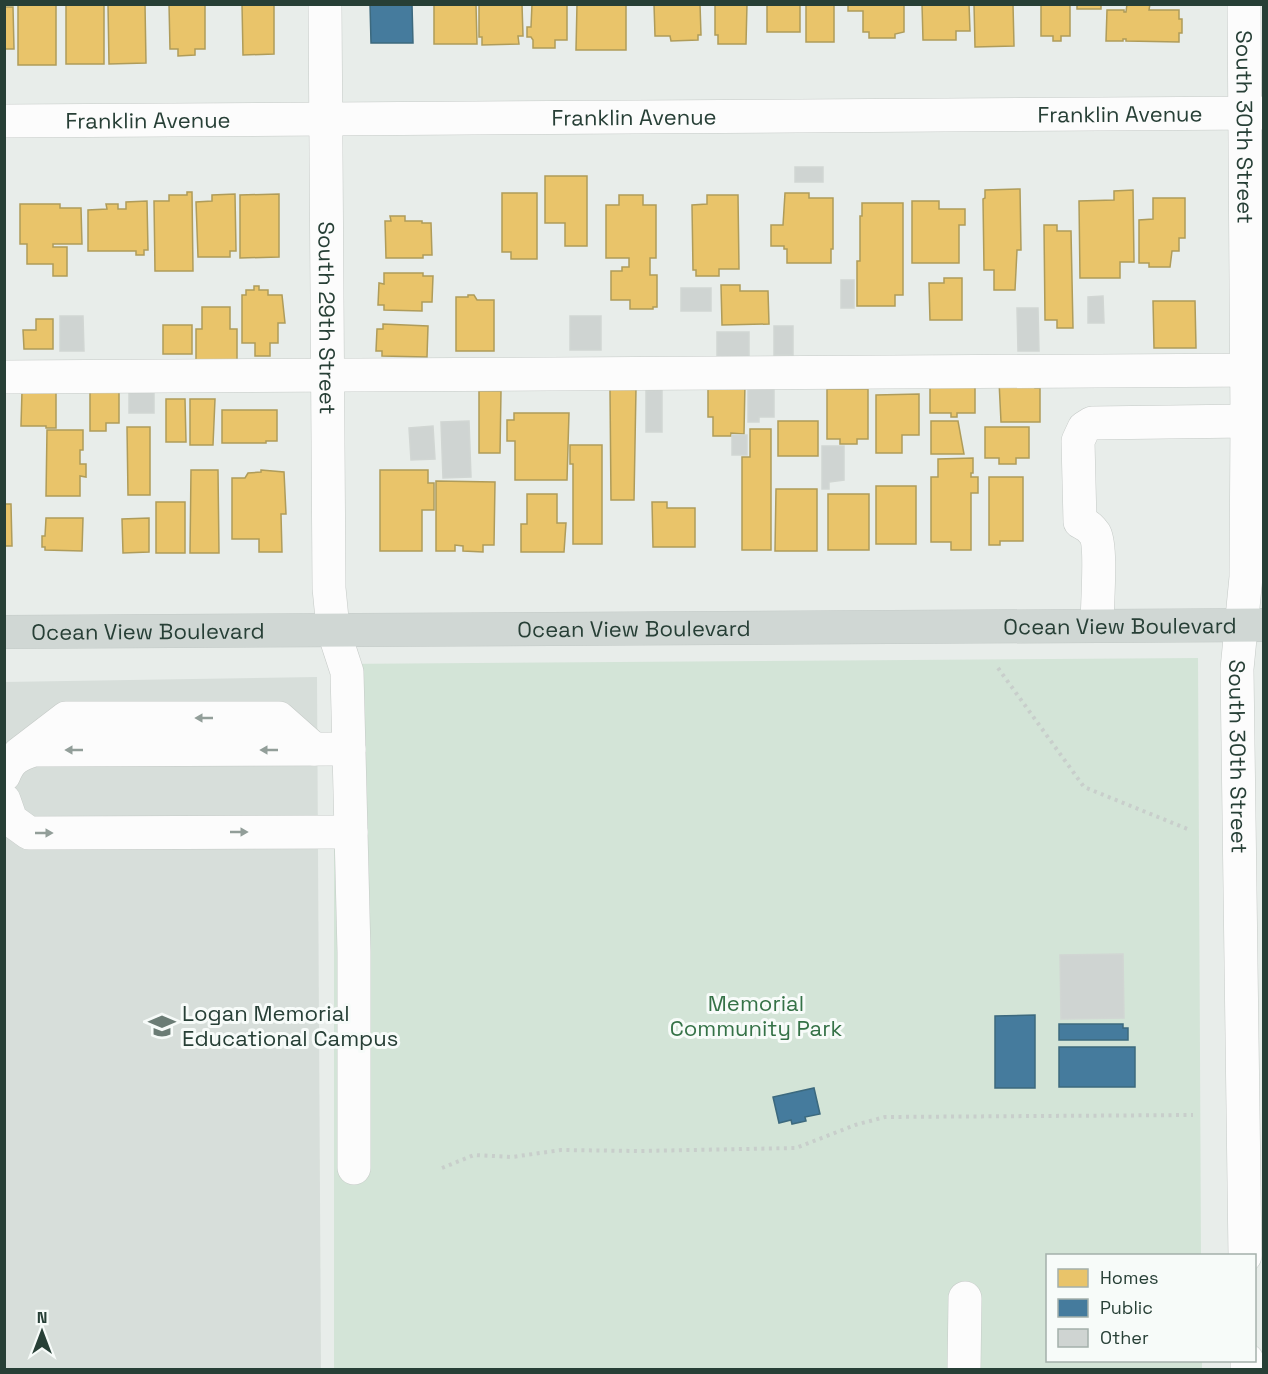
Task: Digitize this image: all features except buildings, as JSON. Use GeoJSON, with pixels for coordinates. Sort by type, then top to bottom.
{"type":"FeatureCollection","features":[{"type":"Feature","properties":{"kind":"main road","name":"Ocean View Boulevard"},"geometry":{"type":"LineString","coordinates":[[4,632],[1253,625]]}},
{"type":"Feature","properties":{"kind":"street","name":"South 29th Street"},"geometry":{"type":"LineString","coordinates":[[325,4],[329,588],[333,629],[347,672],[354,952],[354,1168]]}},
{"type":"Feature","properties":{"kind":"street","name":"South 30th Street"},"geometry":{"type":"LineString","coordinates":[[1244,4],[1254,113],[1255,370],[1247,420],[1246,577],[1253,625],[1237,669],[1250,706],[1253,1134],[1245,1254]]}},
{"type":"Feature","properties":{"kind":"street","name":"Franklin Avenue"},"geometry":{"type":"LineString","coordinates":[[4,122],[1254,113]]}},
{"type":"Feature","properties":{"kind":"street"},"geometry":{"type":"LineString","coordinates":[[4,377],[1255,370]]}},
{"type":"Feature","properties":{"kind":"street"},"geometry":{"type":"LineString","coordinates":[[1097,625],[1098,551],[1096,535],[1087,524],[1080,522],[1078,441],[1084,428],[1092,423],[1247,420]]}},
{"type":"Feature","properties":{"kind":"street"},"geometry":{"type":"LineString","coordinates":[[10,766],[34,750],[349,749]]}},
{"type":"Feature","properties":{"kind":"street"},"geometry":{"type":"LineString","coordinates":[[4,800],[11,820],[29,833],[351,832]]}},
{"type":"Feature","properties":{"kind":"street"},"geometry":{"type":"LineString","coordinates":[[964,1298],[964,1370]]}},
{"type":"Feature","properties":{"kind":"path"},"geometry":{"type":"LineString","coordinates":[[998,668],[1084,787],[1190,830]]}},
{"type":"Feature","properties":{"kind":"path"},"geometry":{"type":"LineString","coordinates":[[442,1168],[474,1155],[512,1157],[561,1150],[796,1148],[855,1125],[885,1117],[1192,1115]]}},
{"type":"Feature","properties":{"kind":"shaded area","name":"Logan Memorial Educational Campus"},"geometry":{"type":"Polygon","coordinates":[[[317,677],[321,1369],[5,1369],[4,682],[317,677]]]}},
{"type":"Feature","properties":{"kind":"green space","name":"Memorial Community Park"},"geometry":{"type":"Polygon","coordinates":[[[1198,658],[1201,1254],[1046,1254],[1046,1362],[1202,1362],[1202,1369],[334,1369],[334,664],[1198,658]]]}},
{"type":"Feature","properties":{"kind":"place","name":"Logan Memorial Educational Campus"},"geometry":{"type":"Point","coordinates":[162,1026]}}]}
